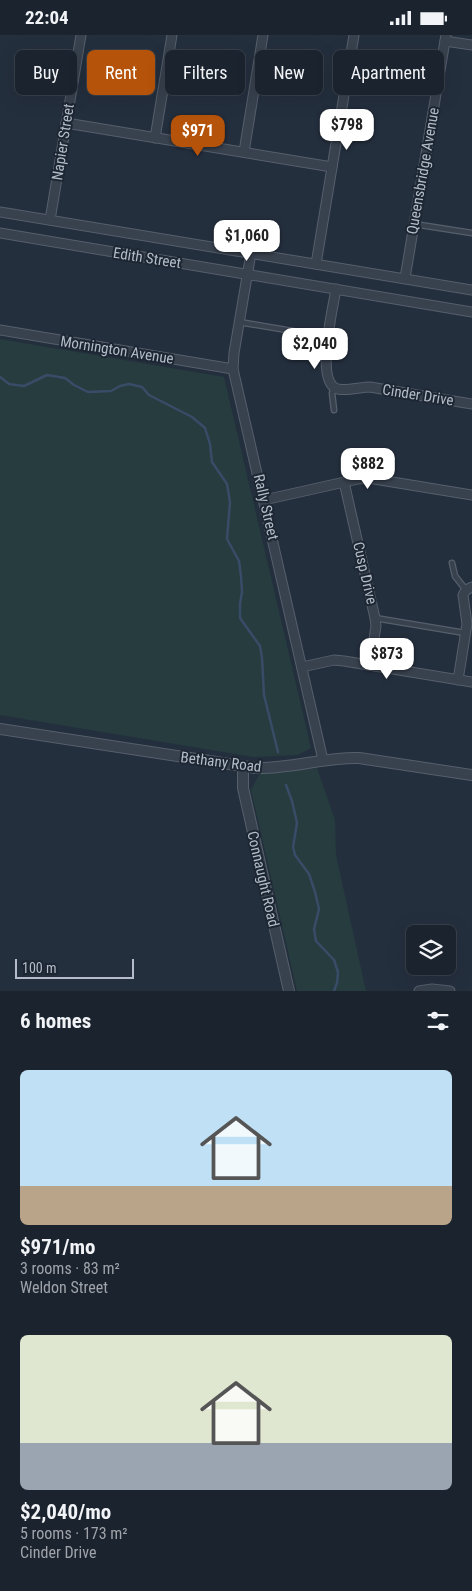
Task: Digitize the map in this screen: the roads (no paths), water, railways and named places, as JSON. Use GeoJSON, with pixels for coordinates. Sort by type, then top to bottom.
{"type":"FeatureCollection","features":[{"type":"Feature","properties":{"kind":"street","name":"Napier Street"},"geometry":{"type":"LineString","coordinates":[[50,220],[81,35]]}},
{"type":"Feature","properties":{"kind":"street"},"geometry":{"type":"LineString","coordinates":[[155,137],[172,35]]}},
{"type":"Feature","properties":{"kind":"street"},"geometry":{"type":"LineString","coordinates":[[244,152],[263,35]]}},
{"type":"Feature","properties":{"kind":"street"},"geometry":{"type":"LineString","coordinates":[[316,264],[354,35]]}},
{"type":"Feature","properties":{"kind":"street"},"geometry":{"type":"LineString","coordinates":[[445,38],[472,45]]}},
{"type":"Feature","properties":{"kind":"street","name":"Queensbridge Avenue"},"geometry":{"type":"LineString","coordinates":[[405,278],[445,38]]}},
{"type":"Feature","properties":{"kind":"street"},"geometry":{"type":"LineString","coordinates":[[66,123],[332,167]]}},
{"type":"Feature","properties":{"kind":"street","name":"Edith Street"},"geometry":{"type":"LineString","coordinates":[[0,212],[472,289]]}},
{"type":"Feature","properties":{"kind":"street","name":"Edith Street"},"geometry":{"type":"LineString","coordinates":[[0,233],[472,312]]}},
{"type":"Feature","properties":{"kind":"street","name":"Rally Street"},"geometry":{"type":"LineString","coordinates":[[250,253],[233,369],[323,760]]}},
{"type":"Feature","properties":{"kind":"street"},"geometry":{"type":"LineString","coordinates":[[334,388],[330,384],[325,362],[336,289]]}},
{"type":"Feature","properties":{"kind":"street","name":"Mornington Avenue"},"geometry":{"type":"LineString","coordinates":[[0,330],[233,369]]}},
{"type":"Feature","properties":{"kind":"street","name":"Cinder Drive"},"geometry":{"type":"LineString","coordinates":[[334,388],[344,390],[370,387],[472,404]]}},
{"type":"Feature","properties":{"kind":"street"},"geometry":{"type":"LineString","coordinates":[[264,500],[358,479],[376,479],[472,495]]}},
{"type":"Feature","properties":{"kind":"street","name":"Cusp Drive"},"geometry":{"type":"LineString","coordinates":[[344,482],[375,618],[376,626],[370,665]]}},
{"type":"Feature","properties":{"kind":"street"},"geometry":{"type":"LineString","coordinates":[[458,680],[467,617],[463,595],[469,589]]}},
{"type":"Feature","properties":{"kind":"street"},"geometry":{"type":"LineString","coordinates":[[302,667],[334,660],[472,682]]}},
{"type":"Feature","properties":{"kind":"street","name":"Bethany Road"},"geometry":{"type":"LineString","coordinates":[[0,729],[242,767],[267,768],[343,757],[472,775]]}},
{"type":"Feature","properties":{"kind":"street","name":"Connaught Road"},"geometry":{"type":"LineString","coordinates":[[242,767],[242,788],[289,991]]}},
{"type":"Feature","properties":{"kind":"street"},"geometry":{"type":"LineString","coordinates":[[418,991],[432,989],[450,991]]}},
{"type":"Feature","properties":{"kind":"lane"},"geometry":{"type":"LineString","coordinates":[[414,223],[472,233]]}},
{"type":"Feature","properties":{"kind":"lane"},"geometry":{"type":"LineString","coordinates":[[239,322],[328,337]]}},
{"type":"Feature","properties":{"kind":"lane"},"geometry":{"type":"LineString","coordinates":[[334,388],[332,393],[334,410]]}},
{"type":"Feature","properties":{"kind":"lane"},"geometry":{"type":"LineString","coordinates":[[452,563],[456,577],[469,589]]}},
{"type":"Feature","properties":{"kind":"lane"},"geometry":{"type":"LineString","coordinates":[[375,618],[466,633]]}},
{"type":"Feature","properties":{"kind":"waterway"},"geometry":{"type":"LineString","coordinates":[[0,377],[9,384],[24,386],[47,375],[65,378],[88,392],[111,391],[129,384],[142,387],[149,395],[192,417],[205,428],[210,444],[212,462],[227,484],[230,502],[227,539],[239,561],[242,592],[240,618],[260,646],[264,695],[278,752]]}},
{"type":"Feature","properties":{"kind":"waterway"},"geometry":{"type":"LineString","coordinates":[[286,785],[297,823],[293,847],[295,855],[309,874],[319,909],[314,929],[316,941],[334,960],[338,972],[334,991]]}}]}
